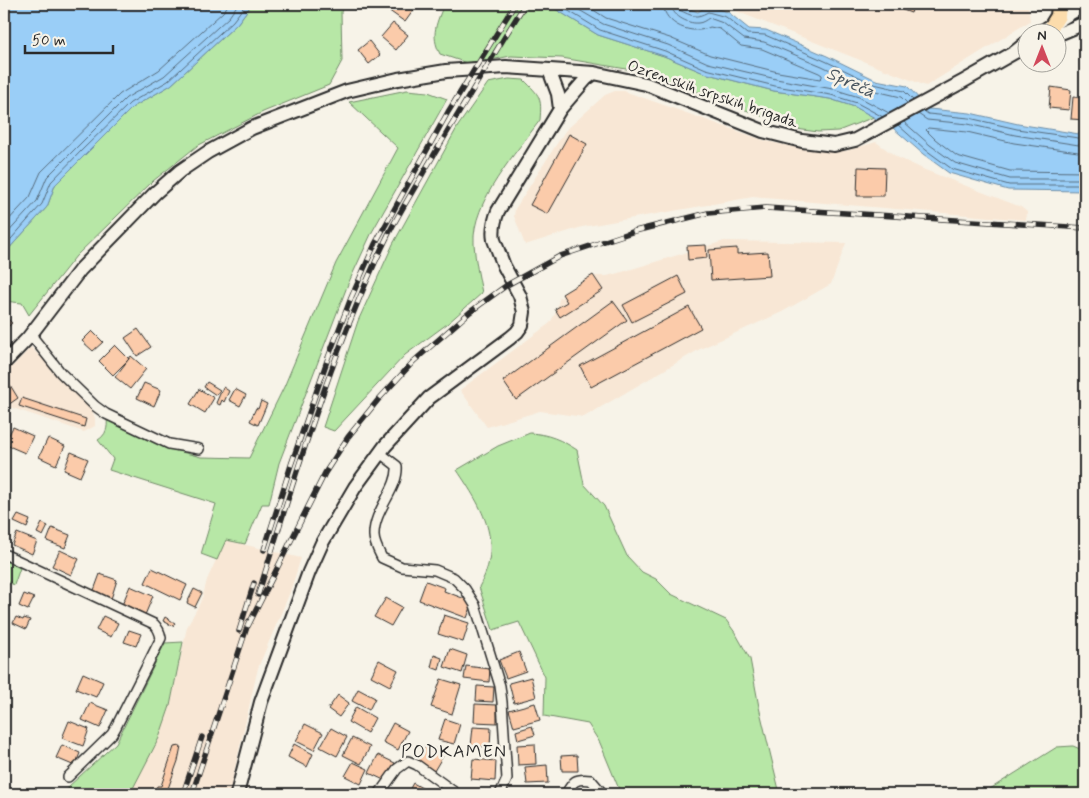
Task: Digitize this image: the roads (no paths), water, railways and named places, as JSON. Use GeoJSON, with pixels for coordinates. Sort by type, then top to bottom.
{"type":"FeatureCollection","features":[{"type":"Feature","properties":{"kind":"main road"},"geometry":{"type":"LineString","coordinates":[[1057,22],[1059,4]]}},
{"type":"Feature","properties":{"kind":"main road"},"geometry":{"type":"LineString","coordinates":[[1065,22],[1085,5]]}},
{"type":"Feature","properties":{"kind":"main road"},"geometry":{"type":"LineString","coordinates":[[1066,27],[1085,23]]}},
{"type":"Feature","properties":{"kind":"main road","name":"Ozrenskih srpskih brigada"},"geometry":{"type":"LineString","coordinates":[[4,363],[31,335],[80,270],[155,193],[180,172],[208,152],[252,128],[347,91],[398,78],[472,69],[506,67],[594,73],[646,84],[763,131],[802,141],[834,145],[855,140],[1016,52]]}},
{"type":"Feature","properties":{"kind":"main road"},"geometry":{"type":"LineString","coordinates":[[550,70],[558,94],[560,109]]}},
{"type":"Feature","properties":{"kind":"main road"},"geometry":{"type":"LineString","coordinates":[[237,794],[261,702],[309,572],[322,543],[355,487],[380,453],[429,398],[510,338],[522,325],[524,318],[522,305],[504,266],[492,230],[498,211],[560,109],[586,79],[594,73]]}},
{"type":"Feature","properties":{"kind":"street"},"geometry":{"type":"LineString","coordinates":[[31,335],[61,374],[106,414],[169,444],[198,449]]}},
{"type":"Feature","properties":{"kind":"street"},"geometry":{"type":"LineString","coordinates":[[380,453],[397,466],[395,480],[377,518],[374,537],[382,558],[402,567],[435,570],[454,578],[465,589],[475,605],[500,686],[506,779],[500,794]]}},
{"type":"Feature","properties":{"kind":"street"},"geometry":{"type":"LineString","coordinates":[[4,554],[154,624],[158,628],[161,638],[112,734],[68,778]]}},
{"type":"Feature","properties":{"kind":"street"},"geometry":{"type":"LineString","coordinates":[[379,794],[397,769],[408,761],[457,794]]}},
{"type":"Feature","properties":{"kind":"street"},"geometry":{"type":"LineString","coordinates":[[566,794],[572,783],[580,778],[591,780],[604,794]]}},
{"type":"Feature","properties":{"kind":"water"},"geometry":{"type":"Polygon","coordinates":[[[9,4],[252,4],[237,24],[171,85],[133,107],[55,185],[47,207],[4,254],[4,8],[9,4]]]}},
{"type":"Feature","properties":{"kind":"water","name":"Spreča"},"geometry":{"type":"Polygon","coordinates":[[[547,4],[677,4],[698,12],[707,6],[728,12],[749,29],[766,30],[827,56],[876,80],[907,86],[929,109],[970,113],[1018,124],[1085,135],[1085,191],[1008,190],[949,173],[893,128],[855,107],[830,99],[774,91],[704,73],[664,56],[598,35],[547,4]]]}},
{"type":"Feature","properties":{"kind":"railway"},"geometry":{"type":"LineString","coordinates":[[264,550],[328,358],[351,298],[375,244],[448,112],[515,4]]}},
{"type":"Feature","properties":{"kind":"railway"},"geometry":{"type":"LineString","coordinates":[[258,595],[316,413],[349,323],[368,279],[401,210],[525,4]]}},
{"type":"Feature","properties":{"kind":"railway"},"geometry":{"type":"LineString","coordinates":[[248,626],[325,473],[348,437],[378,400],[414,361],[470,312],[507,285],[560,256],[635,231],[708,213],[766,208],[1085,228]]}},
{"type":"Feature","properties":{"kind":"railway"},"geometry":{"type":"LineString","coordinates":[[239,631],[254,583]]}},
{"type":"Feature","properties":{"kind":"railway"},"geometry":{"type":"LineString","coordinates":[[192,794],[249,621]]}},
{"type":"Feature","properties":{"kind":"railway"},"geometry":{"type":"LineString","coordinates":[[183,794],[202,737]]}},
{"type":"Feature","properties":{"kind":"district","name":"PODKAMEN"},"geometry":{"type":"Point","coordinates":[454,751]}}]}
